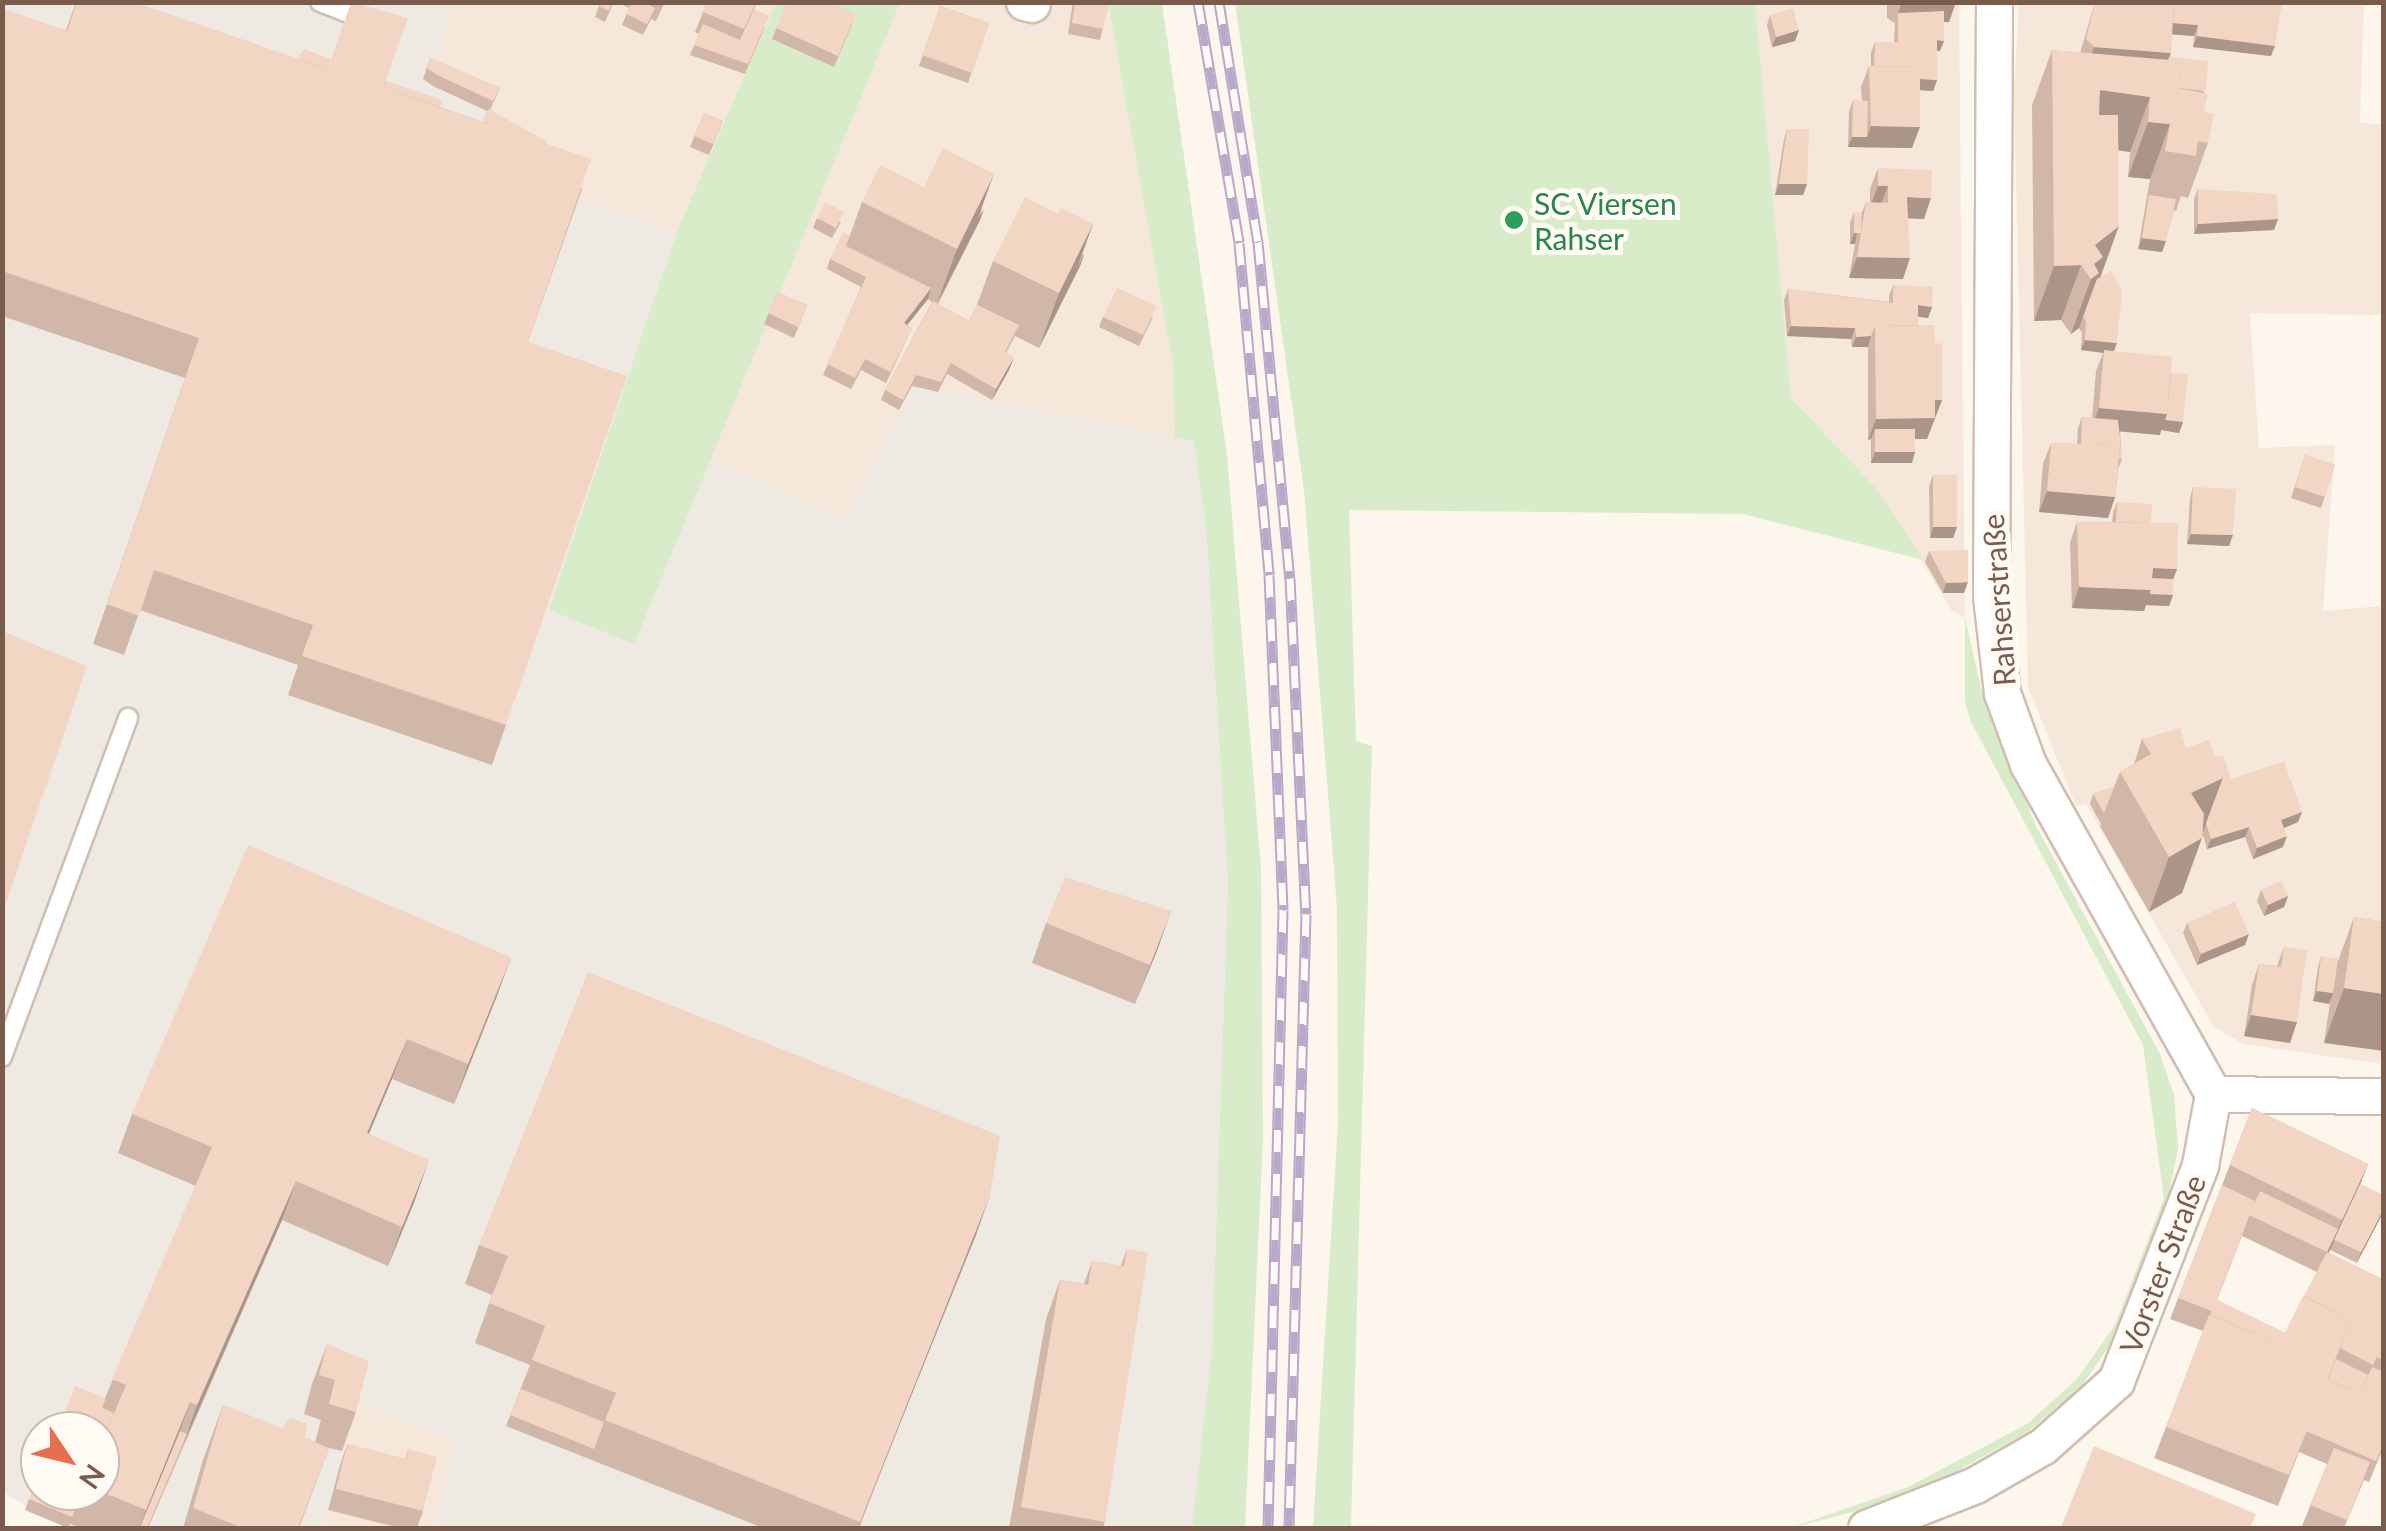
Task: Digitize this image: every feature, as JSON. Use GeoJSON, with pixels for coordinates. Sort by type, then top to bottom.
{"type":"FeatureCollection","features":[{"type":"Feature","properties":{"kind":"street","name":"Rahserstraße"},"geometry":{"type":"LineString","coordinates":[[1994,2],[1992,596],[2002,693],[2028,764],[2213,1094]]}},
{"type":"Feature","properties":{"kind":"street"},"geometry":{"type":"LineString","coordinates":[[2213,1094],[2384,1096]]}},
{"type":"Feature","properties":{"kind":"street","name":"Vorster Straße"},"geometry":{"type":"LineString","coordinates":[[1866,1528],[1975,1485],[2043,1446],[2116,1381],[2200,1165],[2213,1094]]}},
{"type":"Feature","properties":{"kind":"lane"},"geometry":{"type":"LineString","coordinates":[[320,2],[390,29]]}},
{"type":"Feature","properties":{"kind":"lane"},"geometry":{"type":"LineString","coordinates":[[2,1058],[128,718]]}},
{"type":"Feature","properties":{"kind":"shaded area"},"geometry":{"type":"Polygon","coordinates":[[[3,3],[452,3],[434,70],[499,90],[470,162],[676,232],[549,610],[634,644],[707,458],[845,521],[913,387],[1194,441],[1206,527],[1228,884],[1212,1349],[1192,1528],[436,1528],[454,1441],[357,1401],[323,1528],[66,1528],[35,1511],[120,1511],[120,1411],[20,1411],[20,1502],[3,1493],[3,3]]]}},
{"type":"Feature","properties":{"kind":"shaded area"},"geometry":{"type":"Polygon","coordinates":[[[452,3],[776,3],[676,232],[469,162],[434,70],[452,3]]]}},
{"type":"Feature","properties":{"kind":"shaded area"},"geometry":{"type":"Polygon","coordinates":[[[900,3],[1108,3],[1173,366],[1175,438],[914,387],[845,521],[707,458],[900,3]]]}},
{"type":"Feature","properties":{"kind":"shaded area"},"geometry":{"type":"Polygon","coordinates":[[[1755,3],[1959,3],[1965,618],[1951,610],[1880,492],[1791,398],[1755,3]]]}},
{"type":"Feature","properties":{"kind":"shaded area"},"geometry":{"type":"Polygon","coordinates":[[[2019,3],[2364,3],[2360,123],[2383,124],[2383,315],[2250,313],[2259,448],[2335,445],[2323,611],[2383,606],[2383,1064],[2243,1044],[2214,1027],[2086,804],[2076,806],[2028,687],[2014,93],[2019,3]]]}},
{"type":"Feature","properties":{"kind":"shaded area"},"geometry":{"type":"Polygon","coordinates":[[[357,1401],[454,1441],[436,1528],[323,1528],[357,1401]]]}},
{"type":"Feature","properties":{"kind":"green space"},"geometry":{"type":"Polygon","coordinates":[[[776,3],[900,3],[634,644],[549,610],[676,233],[776,3]]]}},
{"type":"Feature","properties":{"kind":"green space"},"geometry":{"type":"Polygon","coordinates":[[[1108,3],[1162,3],[1227,455],[1261,869],[1263,1139],[1245,1528],[1192,1528],[1212,1349],[1228,884],[1206,527],[1194,441],[1175,438],[1173,366],[1108,3]]]}},
{"type":"Feature","properties":{"kind":"green space"},"geometry":{"type":"Polygon","coordinates":[[[1235,3],[1755,3],[1791,398],[1880,492],[1923,560],[1743,514],[1349,510],[1356,741],[1372,746],[1351,1528],[1313,1528],[1338,1123],[1337,909],[1304,490],[1235,3]]]}},
{"type":"Feature","properties":{"kind":"green space"},"geometry":{"type":"Polygon","coordinates":[[[1965,618],[1981,688],[2036,826],[2160,1054],[2174,1095],[2178,1148],[2168,1199],[2123,1326],[2081,1387],[2026,1433],[1939,1481],[1891,1502],[1790,1528],[1908,1487],[2027,1424],[2077,1379],[2115,1325],[2164,1198],[2143,1045],[1971,722],[1965,702],[1965,618]]]}},
{"type":"Feature","properties":{"kind":"building"},"geometry":{"type":"Polygon","coordinates":[[[77,2],[134,2],[328,69],[351,2],[408,18],[383,88],[591,159],[528,342],[627,376],[506,725],[302,656],[313,625],[154,570],[139,616],[107,604],[199,338],[2,271],[2,15],[5,9],[67,31],[77,2]]]}},
{"type":"Feature","properties":{"kind":"building"},"geometry":{"type":"Polygon","coordinates":[[[600,2],[613,2],[609,11],[598,6],[600,2]]]}},
{"type":"Feature","properties":{"kind":"building"},"geometry":{"type":"Polygon","coordinates":[[[632,2],[655,8],[647,24],[626,14],[632,2]]]}},
{"type":"Feature","properties":{"kind":"building"},"geometry":{"type":"Polygon","coordinates":[[[707,2],[756,2],[744,29],[703,12],[707,2]]]}},
{"type":"Feature","properties":{"kind":"building"},"geometry":{"type":"Polygon","coordinates":[[[788,2],[829,2],[856,14],[838,56],[776,28],[788,2]]]}},
{"type":"Feature","properties":{"kind":"building"},"geometry":{"type":"Polygon","coordinates":[[[1075,2],[1109,2],[1103,29],[1072,23],[1075,2]]]}},
{"type":"Feature","properties":{"kind":"building"},"geometry":{"type":"Polygon","coordinates":[[[2095,2],[2174,2],[2171,53],[2094,47],[2086,39],[2095,2]]]}},
{"type":"Feature","properties":{"kind":"building"},"geometry":{"type":"Polygon","coordinates":[[[2174,2],[2282,2],[2275,46],[2197,36],[2198,25],[2173,23],[2174,2]]]}},
{"type":"Feature","properties":{"kind":"building"},"geometry":{"type":"Polygon","coordinates":[[[940,6],[989,23],[972,73],[922,55],[940,6]]]}},
{"type":"Feature","properties":{"kind":"building"},"geometry":{"type":"Polygon","coordinates":[[[1793,8],[1799,30],[1776,37],[1770,15],[1793,8]]]}},
{"type":"Feature","properties":{"kind":"building"},"geometry":{"type":"Polygon","coordinates":[[[754,9],[769,16],[748,64],[694,45],[703,24],[740,40],[754,9]]]}},
{"type":"Feature","properties":{"kind":"building"},"geometry":{"type":"Polygon","coordinates":[[[1944,11],[1944,41],[1937,40],[1937,80],[1920,79],[1920,67],[1874,66],[1875,42],[1898,42],[1898,13],[1944,11]]]}},
{"type":"Feature","properties":{"kind":"building"},"geometry":{"type":"Polygon","coordinates":[[[304,49],[331,59],[328,69],[297,58],[304,49]]]}},
{"type":"Feature","properties":{"kind":"building"},"geometry":{"type":"Polygon","coordinates":[[[2052,50],[2182,61],[2178,88],[2208,94],[2204,112],[2214,114],[2208,143],[2198,141],[2196,156],[2165,151],[2170,124],[2148,122],[2150,97],[2100,90],[2099,115],[2118,115],[2119,226],[2095,245],[2103,257],[2094,264],[2099,273],[2091,279],[2081,265],[2054,266],[2052,50]]]}},
{"type":"Feature","properties":{"kind":"building"},"geometry":{"type":"Polygon","coordinates":[[[2169,57],[2208,61],[2206,91],[2178,88],[2182,61],[2168,60],[2169,57]]]}},
{"type":"Feature","properties":{"kind":"building"},"geometry":{"type":"Polygon","coordinates":[[[430,58],[500,88],[493,101],[437,75],[427,68],[430,58]]]}},
{"type":"Feature","properties":{"kind":"building"},"geometry":{"type":"Polygon","coordinates":[[[1869,66],[1920,67],[1920,127],[1871,126],[1869,66]]]}},
{"type":"Feature","properties":{"kind":"building"},"geometry":{"type":"Polygon","coordinates":[[[386,81],[442,100],[440,107],[383,88],[386,81]]]}},
{"type":"Feature","properties":{"kind":"building"},"geometry":{"type":"Polygon","coordinates":[[[1853,100],[1868,101],[1867,137],[1852,137],[1853,100]]]}},
{"type":"Feature","properties":{"kind":"building"},"geometry":{"type":"Polygon","coordinates":[[[488,109],[547,141],[546,144],[483,122],[488,109]]]}},
{"type":"Feature","properties":{"kind":"building"},"geometry":{"type":"Polygon","coordinates":[[[704,113],[723,121],[713,144],[694,136],[704,113]]]}},
{"type":"Feature","properties":{"kind":"building"},"geometry":{"type":"Polygon","coordinates":[[[1787,129],[1809,129],[1807,184],[1779,184],[1787,129]]]}},
{"type":"Feature","properties":{"kind":"building"},"geometry":{"type":"Polygon","coordinates":[[[943,148],[994,174],[957,249],[862,202],[880,165],[924,187],[943,148]]]}},
{"type":"Feature","properties":{"kind":"building"},"geometry":{"type":"Polygon","coordinates":[[[1878,168],[1932,170],[1931,198],[1907,197],[1910,258],[1857,257],[1866,202],[1888,203],[1888,186],[1878,186],[1878,168]]]}},
{"type":"Feature","properties":{"kind":"building"},"geometry":{"type":"Polygon","coordinates":[[[2198,189],[2277,194],[2278,219],[2198,224],[2198,189]]]}},
{"type":"Feature","properties":{"kind":"building"},"geometry":{"type":"Polygon","coordinates":[[[2149,195],[2176,199],[2166,241],[2142,238],[2149,195]]]}},
{"type":"Feature","properties":{"kind":"building"},"geometry":{"type":"Polygon","coordinates":[[[1025,197],[1058,214],[1061,208],[1093,224],[1059,293],[993,261],[1025,197]]]}},
{"type":"Feature","properties":{"kind":"building"},"geometry":{"type":"Polygon","coordinates":[[[825,202],[844,212],[836,228],[817,218],[825,202]]]}},
{"type":"Feature","properties":{"kind":"building"},"geometry":{"type":"Polygon","coordinates":[[[1854,212],[1862,212],[1861,233],[1854,233],[1854,212]]]}},
{"type":"Feature","properties":{"kind":"building"},"geometry":{"type":"Polygon","coordinates":[[[843,232],[850,235],[846,246],[931,288],[904,323],[912,328],[890,372],[865,359],[855,378],[827,364],[866,277],[830,259],[843,232]]]}},
{"type":"Feature","properties":{"kind":"building"},"geometry":{"type":"Polygon","coordinates":[[[2111,271],[2122,291],[2117,343],[2085,340],[2083,317],[2097,279],[2111,271]]]}},
{"type":"Feature","properties":{"kind":"building"},"geometry":{"type":"Polygon","coordinates":[[[1893,285],[1933,287],[1932,307],[1918,305],[1918,325],[1875,326],[1871,336],[1856,337],[1855,328],[1791,326],[1788,289],[1893,303],[1893,285]]]}},
{"type":"Feature","properties":{"kind":"building"},"geometry":{"type":"Polygon","coordinates":[[[1117,288],[1157,306],[1143,335],[1103,317],[1117,288]]]}},
{"type":"Feature","properties":{"kind":"building"},"geometry":{"type":"Polygon","coordinates":[[[777,292],[807,305],[798,327],[768,313],[777,292]]]}},
{"type":"Feature","properties":{"kind":"building"},"geometry":{"type":"Polygon","coordinates":[[[933,301],[969,321],[977,305],[1019,325],[1005,352],[1014,357],[996,389],[951,363],[941,382],[916,375],[903,400],[885,390],[933,301]]]}},
{"type":"Feature","properties":{"kind":"building"},"geometry":{"type":"Polygon","coordinates":[[[1935,325],[1935,344],[1942,343],[1942,400],[1935,400],[1935,418],[1876,419],[1875,326],[1935,325]]]}},
{"type":"Feature","properties":{"kind":"building"},"geometry":{"type":"Polygon","coordinates":[[[2104,350],[2172,357],[2167,414],[2099,408],[2104,350]]]}},
{"type":"Feature","properties":{"kind":"building"},"geometry":{"type":"Polygon","coordinates":[[[2171,373],[2188,374],[2183,422],[2165,420],[2171,373]]]}},
{"type":"Feature","properties":{"kind":"building"},"geometry":{"type":"Polygon","coordinates":[[[2082,417],[2118,420],[2122,459],[2120,445],[2081,444],[2082,417]]]}},
{"type":"Feature","properties":{"kind":"building"},"geometry":{"type":"Polygon","coordinates":[[[1875,429],[1915,429],[1915,452],[1875,452],[1875,429]]]}},
{"type":"Feature","properties":{"kind":"building"},"geometry":{"type":"Polygon","coordinates":[[[2051,443],[2120,445],[2115,497],[2047,491],[2051,443]]]}},
{"type":"Feature","properties":{"kind":"building"},"geometry":{"type":"Polygon","coordinates":[[[2305,455],[2335,465],[2325,497],[2295,487],[2305,455]]]}},
{"type":"Feature","properties":{"kind":"building"},"geometry":{"type":"Polygon","coordinates":[[[1933,475],[1957,475],[1957,527],[1933,527],[1933,475]]]}},
{"type":"Feature","properties":{"kind":"building"},"geometry":{"type":"Polygon","coordinates":[[[2193,487],[2236,489],[2233,535],[2191,534],[2193,487]]]}},
{"type":"Feature","properties":{"kind":"building"},"geometry":{"type":"Polygon","coordinates":[[[2117,502],[2152,504],[2151,523],[2116,522],[2117,502]]]}},
{"type":"Feature","properties":{"kind":"building"},"geometry":{"type":"Polygon","coordinates":[[[2077,522],[2178,523],[2177,569],[2153,568],[2151,590],[2079,587],[2077,522]]]}},
{"type":"Feature","properties":{"kind":"building"},"geometry":{"type":"Polygon","coordinates":[[[1968,550],[1968,582],[1946,583],[1929,551],[1968,550]]]}},
{"type":"Feature","properties":{"kind":"building"},"geometry":{"type":"Polygon","coordinates":[[[2152,578],[2173,579],[2173,595],[2150,594],[2152,578]]]}},
{"type":"Feature","properties":{"kind":"building"},"geometry":{"type":"Polygon","coordinates":[[[2,631],[87,666],[2,915],[2,631]]]}},
{"type":"Feature","properties":{"kind":"building"},"geometry":{"type":"Polygon","coordinates":[[[2180,728],[2186,748],[2209,740],[2223,778],[2191,793],[2204,814],[2202,838],[2169,857],[2120,772],[2151,754],[2142,739],[2180,728]]]}},
{"type":"Feature","properties":{"kind":"building"},"geometry":{"type":"Polygon","coordinates":[[[2223,755],[2231,779],[2284,761],[2302,812],[2281,820],[2287,836],[2257,848],[2249,827],[2211,839],[2206,823],[2223,778],[2215,757],[2223,755]]]}},
{"type":"Feature","properties":{"kind":"building"},"geometry":{"type":"Polygon","coordinates":[[[2114,787],[2104,813],[2093,794],[2114,787]]]}},
{"type":"Feature","properties":{"kind":"building"},"geometry":{"type":"Polygon","coordinates":[[[248,845],[511,957],[468,1064],[407,1039],[367,1133],[429,1160],[402,1227],[296,1181],[197,1405],[190,1402],[146,1510],[120,1499],[120,1411],[115,1411],[126,1385],[112,1379],[212,1147],[132,1114],[248,845]]]}},
{"type":"Feature","properties":{"kind":"building"},"geometry":{"type":"Polygon","coordinates":[[[1065,877],[1171,911],[1150,965],[1046,923],[1065,877]]]}},
{"type":"Feature","properties":{"kind":"building"},"geometry":{"type":"Polygon","coordinates":[[[2281,881],[2288,896],[2268,905],[2261,890],[2281,881]]]}},
{"type":"Feature","properties":{"kind":"building"},"geometry":{"type":"Polygon","coordinates":[[[2235,902],[2249,934],[2201,954],[2187,923],[2235,902]]]}},
{"type":"Feature","properties":{"kind":"building"},"geometry":{"type":"Polygon","coordinates":[[[2354,917],[2384,922],[2384,994],[2344,988],[2354,917]]]}},
{"type":"Feature","properties":{"kind":"building"},"geometry":{"type":"Polygon","coordinates":[[[2284,947],[2307,950],[2297,1022],[2251,1015],[2259,964],[2281,967],[2284,947]]]}},
{"type":"Feature","properties":{"kind":"building"},"geometry":{"type":"Polygon","coordinates":[[[2321,956],[2338,959],[2333,993],[2317,991],[2321,956]]]}},
{"type":"Feature","properties":{"kind":"building"},"geometry":{"type":"Polygon","coordinates":[[[588,972],[1000,1136],[990,1195],[860,1522],[605,1420],[616,1393],[532,1360],[545,1326],[489,1303],[508,1256],[479,1245],[588,972]]]}},
{"type":"Feature","properties":{"kind":"building"},"geometry":{"type":"Polygon","coordinates":[[[2252,1108],[2368,1164],[2342,1220],[2230,1165],[2252,1108]]]}},
{"type":"Feature","properties":{"kind":"building"},"geometry":{"type":"Polygon","coordinates":[[[2360,1184],[2384,1196],[2384,1208],[2361,1252],[2334,1240],[2360,1184]]]}},
{"type":"Feature","properties":{"kind":"building"},"geometry":{"type":"Polygon","coordinates":[[[2222,1185],[2255,1201],[2228,1272],[2231,1262],[2198,1247],[2222,1185]]]}},
{"type":"Feature","properties":{"kind":"building"},"geometry":{"type":"Polygon","coordinates":[[[2260,1191],[2338,1229],[2327,1252],[2249,1215],[2260,1191]]]}},
{"type":"Feature","properties":{"kind":"building"},"geometry":{"type":"Polygon","coordinates":[[[2198,1247],[2231,1262],[2217,1300],[2285,1333],[2280,1343],[2178,1298],[2198,1247]]]}},
{"type":"Feature","properties":{"kind":"building"},"geometry":{"type":"Polygon","coordinates":[[[1127,1249],[1148,1253],[1105,1522],[1021,1507],[1060,1280],[1088,1285],[1092,1261],[1124,1266],[1127,1249]]]}},
{"type":"Feature","properties":{"kind":"building"},"geometry":{"type":"Polygon","coordinates":[[[2327,1252],[2384,1280],[2384,1343],[2373,1365],[2340,1348],[2351,1320],[2304,1296],[2327,1252]]]}},
{"type":"Feature","properties":{"kind":"building"},"geometry":{"type":"Polygon","coordinates":[[[2303,1296],[2351,1320],[2289,1475],[2166,1427],[2209,1315],[2280,1343],[2303,1296]]]}},
{"type":"Feature","properties":{"kind":"building"},"geometry":{"type":"Polygon","coordinates":[[[327,1344],[369,1361],[356,1412],[329,1404],[335,1380],[319,1375],[327,1344]]]}},
{"type":"Feature","properties":{"kind":"building"},"geometry":{"type":"Polygon","coordinates":[[[2336,1359],[2368,1375],[2360,1393],[2328,1379],[2336,1359]]]}},
{"type":"Feature","properties":{"kind":"building"},"geometry":{"type":"Polygon","coordinates":[[[2372,1367],[2384,1372],[2384,1443],[2376,1461],[2306,1431],[2327,1379],[2360,1393],[2372,1367]]]}},
{"type":"Feature","properties":{"kind":"building"},"geometry":{"type":"Polygon","coordinates":[[[75,1386],[106,1398],[102,1408],[109,1411],[65,1411],[75,1386]]]}},
{"type":"Feature","properties":{"kind":"building"},"geometry":{"type":"Polygon","coordinates":[[[521,1389],[604,1422],[594,1449],[510,1415],[521,1389]]]}},
{"type":"Feature","properties":{"kind":"building"},"geometry":{"type":"Polygon","coordinates":[[[223,1405],[282,1428],[290,1418],[307,1424],[305,1438],[329,1448],[298,1528],[243,1528],[193,1508],[223,1405]]]}},
{"type":"Feature","properties":{"kind":"building"},"geometry":{"type":"Polygon","coordinates":[[[180,1431],[187,1434],[147,1528],[140,1528],[180,1431]]]}},
{"type":"Feature","properties":{"kind":"building"},"geometry":{"type":"Polygon","coordinates":[[[347,1444],[406,1459],[408,1449],[437,1457],[423,1511],[336,1489],[347,1444]]]}},
{"type":"Feature","properties":{"kind":"building"},"geometry":{"type":"Polygon","coordinates":[[[2094,1446],[2256,1514],[2250,1528],[2061,1527],[2094,1446]]]}},
{"type":"Feature","properties":{"kind":"building"},"geometry":{"type":"Polygon","coordinates":[[[2334,1448],[2370,1462],[2347,1520],[2310,1505],[2334,1448]]]}},
{"type":"Feature","properties":{"kind":"railway"},"geometry":{"type":"LineString","coordinates":[[1198,2],[1239,243],[1269,575],[1283,910],[1268,1528]]}},
{"type":"Feature","properties":{"kind":"railway"},"geometry":{"type":"LineString","coordinates":[[1219,2],[1258,242],[1290,578],[1306,914],[1289,1528]]}},
{"type":"Feature","properties":{"kind":"place","name":"SC Viersen Rahser"},"geometry":{"type":"Point","coordinates":[1514,220]}}]}
